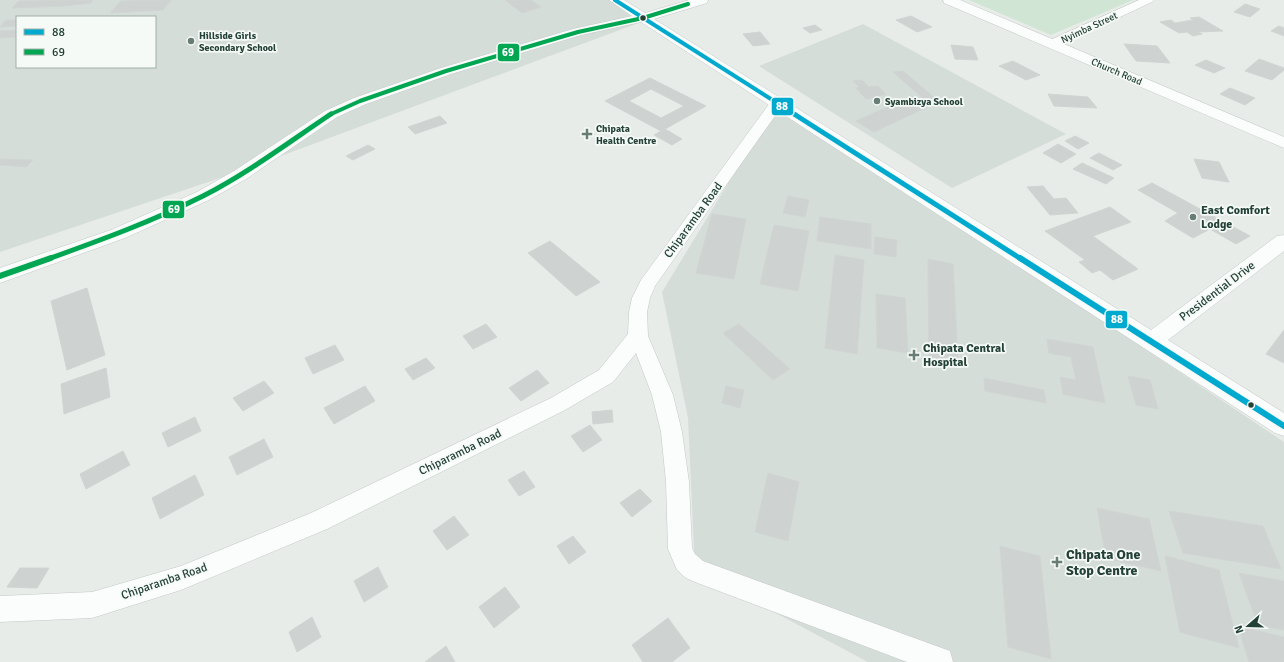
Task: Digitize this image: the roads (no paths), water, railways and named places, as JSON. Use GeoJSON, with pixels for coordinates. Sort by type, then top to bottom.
{"type":"FeatureCollection","features":[{"type":"Feature","properties":{"kind":"street"},"geometry":{"type":"LineString","coordinates":[[614,0],[1284,426]]}},
{"type":"Feature","properties":{"kind":"street"},"geometry":{"type":"LineString","coordinates":[[0,276],[118,234],[204,196],[240,175],[331,114],[360,101],[446,71],[578,32],[643,18],[702,0]]}},
{"type":"Feature","properties":{"kind":"street","name":"Church Road"},"geometry":{"type":"LineString","coordinates":[[949,0],[1284,143]]}},
{"type":"Feature","properties":{"kind":"street","name":"Nyimba Street"},"geometry":{"type":"LineString","coordinates":[[1052,44],[1148,0]]}},
{"type":"Feature","properties":{"kind":"street","name":"Chiparamba Road"},"geometry":{"type":"LineString","coordinates":[[0,609],[92,605],[181,578],[319,521],[558,404],[606,376],[638,336],[638,312],[641,298],[647,284],[777,103]]}},
{"type":"Feature","properties":{"kind":"street","name":"Presidential Drive"},"geometry":{"type":"LineString","coordinates":[[1150,342],[1284,240]]}},
{"type":"Feature","properties":{"kind":"street"},"geometry":{"type":"LineString","coordinates":[[638,336],[655,373],[668,415],[676,462],[680,549],[686,562],[695,570],[940,662]]}},
{"type":"Feature","properties":{"kind":"place","name":"Hillside Girls Secondary School"},"geometry":{"type":"Point","coordinates":[191,41]}},
{"type":"Feature","properties":{"kind":"place","name":"Syambizya School"},"geometry":{"type":"Point","coordinates":[877,101]}},
{"type":"Feature","properties":{"kind":"place","name":"Chipata Health Centre"},"geometry":{"type":"Point","coordinates":[587,134]}},
{"type":"Feature","properties":{"kind":"place","name":"East Comfort Lodge"},"geometry":{"type":"Point","coordinates":[1193,217]}},
{"type":"Feature","properties":{"kind":"place","name":"Chipata Central Hospital"},"geometry":{"type":"Point","coordinates":[914,355]}},
{"type":"Feature","properties":{"kind":"place","name":"Chipata One Stop Centre"},"geometry":{"type":"Point","coordinates":[1057,562]}}]}
